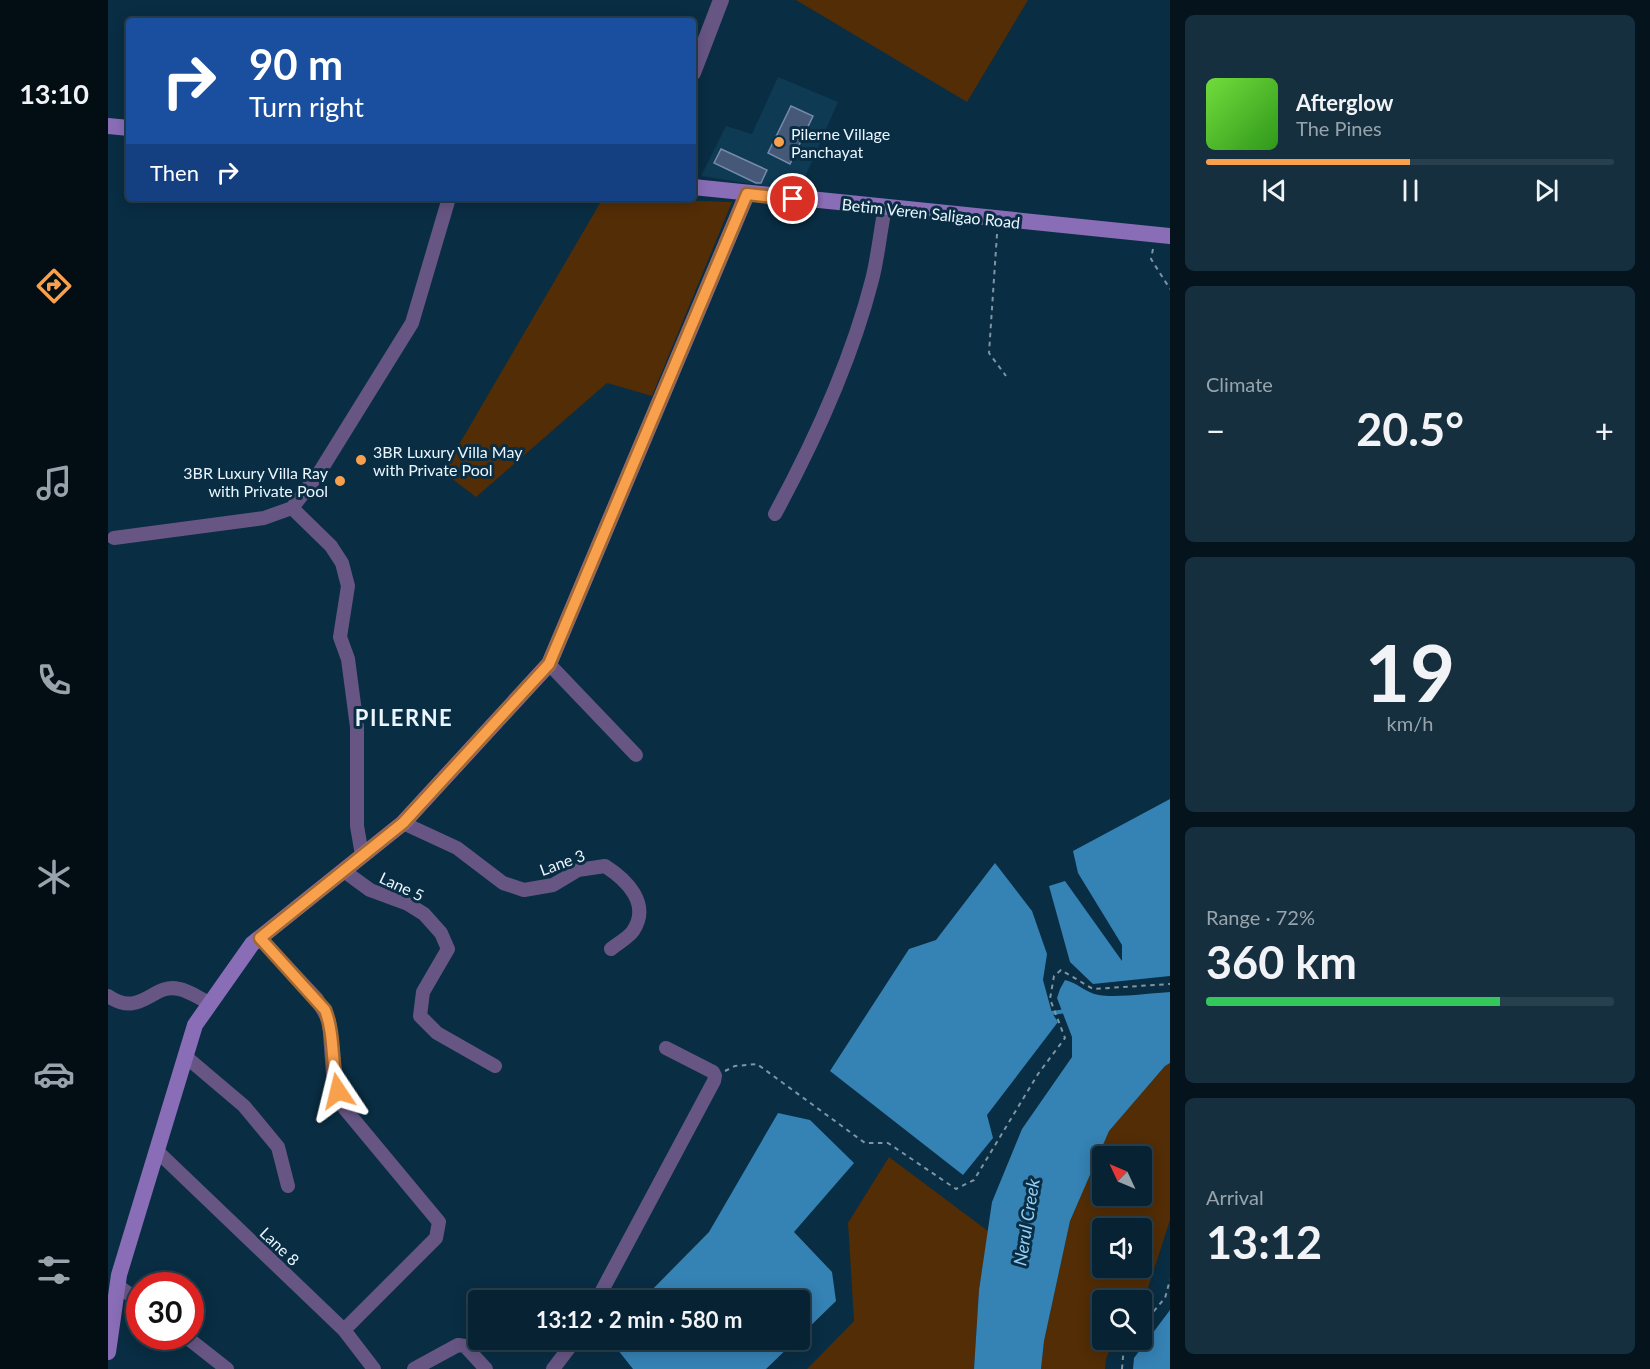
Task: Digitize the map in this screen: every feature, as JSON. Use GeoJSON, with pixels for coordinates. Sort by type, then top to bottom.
{"type":"FeatureCollection","features":[{"type":"Feature","properties":{"kind":"main road"},"geometry":{"type":"LineString","coordinates":[[108,126],[126,128]]}},
{"type":"Feature","properties":{"kind":"main road","name":"Betim Veren Saligao Road"},"geometry":{"type":"LineString","coordinates":[[696,187],[1163,236]]}},
{"type":"Feature","properties":{"kind":"main road"},"geometry":{"type":"LineString","coordinates":[[108,1352],[118,1286],[195,1025],[252,944],[403,823],[549,664],[747,194]]}},
{"type":"Feature","properties":{"kind":"street"},"geometry":{"type":"LineString","coordinates":[[696,64],[721,0]]}},
{"type":"Feature","properties":{"kind":"street"},"geometry":{"type":"LineString","coordinates":[[114,538],[264,518],[292,508],[319,473],[412,323],[448,201]]}},
{"type":"Feature","properties":{"kind":"street"},"geometry":{"type":"LineString","coordinates":[[775,514],[807,456],[844,368],[872,280],[885,208]]}},
{"type":"Feature","properties":{"kind":"street"},"geometry":{"type":"LineString","coordinates":[[292,508],[331,546],[342,563],[348,586],[340,637],[348,659],[357,727],[357,826],[362,855]]}},
{"type":"Feature","properties":{"kind":"street"},"geometry":{"type":"LineString","coordinates":[[549,664],[636,755]]}},
{"type":"Feature","properties":{"kind":"street","name":"Lane 3"},"geometry":{"type":"LineString","coordinates":[[403,823],[457,848],[503,883],[524,890],[553,885],[578,870],[604,866],[630,888],[639,902],[641,912],[632,932],[611,949]]}},
{"type":"Feature","properties":{"kind":"street","name":"Lane 5"},"geometry":{"type":"LineString","coordinates":[[344,870],[370,890],[408,904],[424,914],[441,933],[448,949],[423,992],[420,1016],[437,1033],[495,1066]]}},
{"type":"Feature","properties":{"kind":"street"},"geometry":{"type":"LineString","coordinates":[[260,938],[325,1010],[329,1021],[333,1074],[345,1109],[439,1222],[436,1238],[344,1330]]}},
{"type":"Feature","properties":{"kind":"street"},"geometry":{"type":"LineString","coordinates":[[108,996],[115,1001],[138,1004],[159,991],[178,988],[210,1003]]}},
{"type":"Feature","properties":{"kind":"street"},"geometry":{"type":"LineString","coordinates":[[602,1290],[715,1076],[713,1072],[666,1048]]}},
{"type":"Feature","properties":{"kind":"street"},"geometry":{"type":"LineString","coordinates":[[185,1056],[244,1106],[278,1147],[288,1186]]}},
{"type":"Feature","properties":{"kind":"street","name":"Lane 8"},"geometry":{"type":"LineString","coordinates":[[157,1151],[344,1330],[374,1369]]}},
{"type":"Feature","properties":{"kind":"street"},"geometry":{"type":"LineString","coordinates":[[118,1286],[126,1292]]}},
{"type":"Feature","properties":{"kind":"street"},"geometry":{"type":"LineString","coordinates":[[414,1369],[458,1344],[465,1346],[486,1369]]}},
{"type":"Feature","properties":{"kind":"street"},"geometry":{"type":"LineString","coordinates":[[202,1350],[227,1369]]}},
{"type":"Feature","properties":{"kind":"street"},"geometry":{"type":"LineString","coordinates":[[553,1369],[567,1350]]}},
{"type":"Feature","properties":{"kind":"path"},"geometry":{"type":"LineString","coordinates":[[998,219],[989,353],[1006,376]]}},
{"type":"Feature","properties":{"kind":"path"},"geometry":{"type":"LineString","coordinates":[[1163,236],[1151,259],[1170,289]]}},
{"type":"Feature","properties":{"kind":"path"},"geometry":{"type":"LineString","coordinates":[[715,1076],[735,1066],[756,1064],[865,1143],[888,1143],[956,1189],[974,1180],[1038,1074],[1065,1038],[1050,999],[1054,976],[1061,970],[1093,989],[1170,984]]}},
{"type":"Feature","properties":{"kind":"path"},"geometry":{"type":"LineString","coordinates":[[1152,1313],[1165,1298],[1170,1280]]}},
{"type":"Feature","properties":{"kind":"path"},"geometry":{"type":"LineString","coordinates":[[1122,1369],[1124,1350]]}},
{"type":"Feature","properties":{"kind":"shaded area"},"geometry":{"type":"Polygon","coordinates":[[[796,0],[1028,0],[967,102],[796,0]]]}},
{"type":"Feature","properties":{"kind":"shaded area"},"geometry":{"type":"Polygon","coordinates":[[[778,77],[838,102],[799,191],[701,176],[726,126],[752,134],[778,77]]]}},
{"type":"Feature","properties":{"kind":"shaded area"},"geometry":{"type":"Polygon","coordinates":[[[601,201],[732,202],[652,396],[607,383],[476,497],[443,472],[601,201]]]}},
{"type":"Feature","properties":{"kind":"shaded area"},"geometry":{"type":"Polygon","coordinates":[[[1170,1063],[1170,1220],[1152,1276],[1152,1218],[1092,1218],[1092,1278],[1151,1278],[1147,1290],[1092,1290],[1092,1350],[1110,1350],[1105,1369],[1041,1369],[1044,1341],[1070,1221],[1092,1170],[1092,1206],[1152,1206],[1152,1146],[1102,1146],[1109,1130],[1170,1063]]]}},
{"type":"Feature","properties":{"kind":"shaded area"},"geometry":{"type":"Polygon","coordinates":[[[889,1157],[988,1231],[979,1290],[974,1369],[807,1369],[854,1321],[848,1223],[889,1157]]]}},
{"type":"Feature","properties":{"kind":"water"},"geometry":{"type":"Polygon","coordinates":[[[1170,799],[1170,976],[1093,984],[1070,962],[1049,886],[1065,881],[1122,961],[1122,945],[1078,873],[1073,851],[1170,799]]]}},
{"type":"Feature","properties":{"kind":"water"},"geometry":{"type":"Polygon","coordinates":[[[995,863],[1032,911],[1047,954],[1043,980],[1052,1013],[1058,1022],[987,1115],[993,1138],[963,1175],[830,1071],[909,949],[936,940],[995,863]]]}},
{"type":"Feature","properties":{"kind":"water","name":"Nerul Creek"},"geometry":{"type":"Polygon","coordinates":[[[1065,980],[1090,992],[1106,996],[1170,992],[1170,1063],[1109,1131],[1102,1146],[1092,1146],[1092,1170],[1070,1221],[1044,1341],[1041,1369],[974,1369],[979,1290],[992,1202],[1022,1129],[1072,1057],[1072,1037],[1057,998],[1065,980]]]}},
{"type":"Feature","properties":{"kind":"water"},"geometry":{"type":"Polygon","coordinates":[[[778,1113],[810,1120],[854,1163],[794,1232],[832,1272],[836,1301],[810,1326],[810,1290],[652,1290],[709,1232],[778,1113]]]}},
{"type":"Feature","properties":{"kind":"water"},"geometry":{"type":"Polygon","coordinates":[[[1170,1310],[1170,1369],[1133,1369],[1134,1358],[1140,1350],[1152,1350],[1152,1334],[1170,1310]]]}},
{"type":"Feature","properties":{"kind":"water"},"geometry":{"type":"Polygon","coordinates":[[[618,1350],[786,1350],[766,1369],[633,1369],[618,1350]]]}},
{"type":"Feature","properties":{"kind":"building"},"geometry":{"type":"Polygon","coordinates":[[[791,106],[813,116],[790,164],[768,153],[791,106]]]}},
{"type":"Feature","properties":{"kind":"building"},"geometry":{"type":"Polygon","coordinates":[[[721,149],[767,170],[761,183],[756,183],[714,163],[721,149]]]}},
{"type":"Feature","properties":{"kind":"waterway"},"geometry":{"type":"LineString","coordinates":[[1052,1013],[1066,1011]]}},
{"type":"Feature","properties":{"kind":"place","name":"Pilerne Village Panchayat"},"geometry":{"type":"Point","coordinates":[779,142]}},
{"type":"Feature","properties":{"kind":"place","name":"3BR Luxury Villa May with Private Pool"},"geometry":{"type":"Point","coordinates":[361,460]}},
{"type":"Feature","properties":{"kind":"place","name":"3BR Luxury Villa Ray with Private Pool"},"geometry":{"type":"Point","coordinates":[340,481]}},
{"type":"Feature","properties":{"kind":"district","name":"PILERNE"},"geometry":{"type":"Point","coordinates":[404,717]}},
{"type":"Feature","properties":{"kind":"route"},"geometry":{"type":"LineString","coordinates":[[338,1091],[333,1074],[329,1021],[325,1010],[260,938],[403,823],[549,664],[747,194],[793,199]]}}]}
